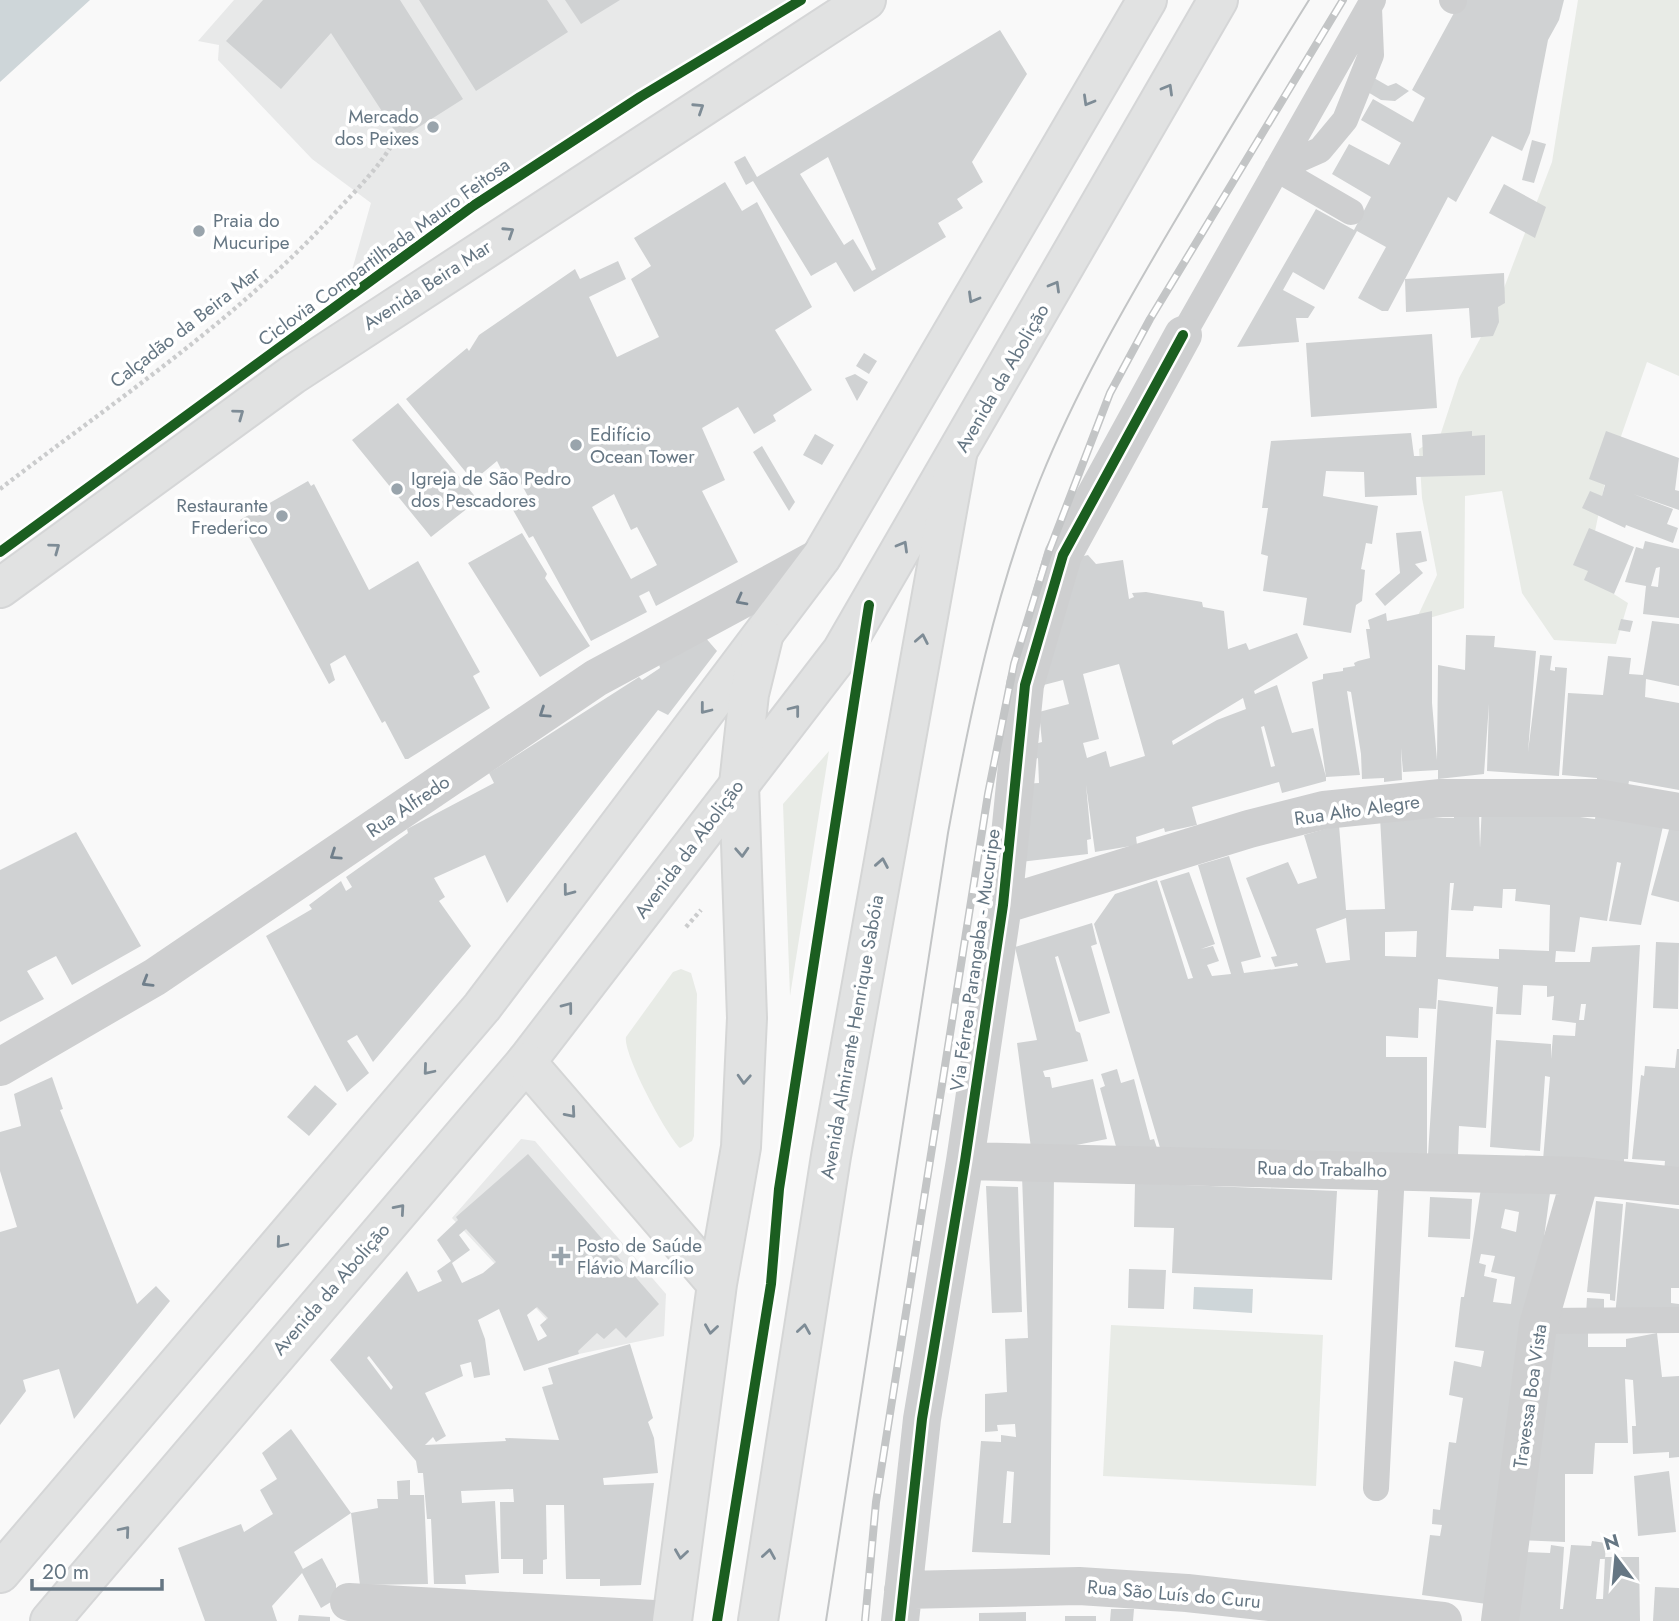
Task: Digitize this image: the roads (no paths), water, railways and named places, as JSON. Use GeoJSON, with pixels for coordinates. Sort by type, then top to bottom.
{"type":"FeatureCollection","features":[{"type":"Feature","properties":{"kind":"main road","name":"Avenida Beira Mar"},"geometry":{"type":"LineString","coordinates":[[0,588],[292,374],[866,0]]}},
{"type":"Feature","properties":{"kind":"main road"},"geometry":{"type":"LineString","coordinates":[[0,1573],[482,1007],[673,750],[763,637],[822,556],[1147,0]]}},
{"type":"Feature","properties":{"kind":"main road","name":"Avenida da Abolição"},"geometry":{"type":"LineString","coordinates":[[50,1621],[526,1062],[842,651],[1219,0]]}},
{"type":"Feature","properties":{"kind":"main road","name":"Avenida Almirante Henrique Sabóia"},"geometry":{"type":"LineString","coordinates":[[758,1621],[831,1156],[957,455]]}},
{"type":"Feature","properties":{"kind":"main road"},"geometry":{"type":"LineString","coordinates":[[672,1621],[717,1284],[741,1147],[747,1018],[739,784],[749,694],[763,637]]}},
{"type":"Feature","properties":{"kind":"main road"},"geometry":{"type":"LineString","coordinates":[[526,1062],[717,1284]]}},
{"type":"Feature","properties":{"kind":"street","name":"Via Férrea Parangaba - Mucuripe"},"geometry":{"type":"LineString","coordinates":[[902,1605],[922,1419],[965,1161],[1003,905],[1025,685],[1063,555],[1183,335]]}},
{"type":"Feature","properties":{"kind":"street","name":"Rua Alfredo"},"geometry":{"type":"LineString","coordinates":[[0,1067],[155,977],[596,678],[822,556]]}},
{"type":"Feature","properties":{"kind":"street","name":"Rua Alto Alegre"},"geometry":{"type":"LineString","coordinates":[[1003,905],[1249,829],[1324,810],[1441,798],[1597,798],[1679,812]]}},
{"type":"Feature","properties":{"kind":"street","name":"Rua do Trabalho"},"geometry":{"type":"LineString","coordinates":[[965,1161],[1581,1176],[1679,1186]]}},
{"type":"Feature","properties":{"kind":"street","name":"Travessa Boa Vista"},"geometry":{"type":"LineString","coordinates":[[1500,1621],[1540,1321],[1581,1176]]}},
{"type":"Feature","properties":{"kind":"street","name":"Rua São Luís do Curu"},"geometry":{"type":"LineString","coordinates":[[902,1605],[1079,1586],[1187,1593],[1443,1621]]}},
{"type":"Feature","properties":{"kind":"street"},"geometry":{"type":"LineString","coordinates":[[349,1602],[672,1621]]}},
{"type":"Feature","properties":{"kind":"lane"},"geometry":{"type":"LineString","coordinates":[[1183,335],[1371,4]]}},
{"type":"Feature","properties":{"kind":"lane"},"geometry":{"type":"LineString","coordinates":[[1277,169],[1351,212]]}},
{"type":"Feature","properties":{"kind":"lane"},"geometry":{"type":"LineString","coordinates":[[1376,1488],[1392,1171]]}},
{"type":"Feature","properties":{"kind":"lane"},"geometry":{"type":"LineString","coordinates":[[1540,1321],[1679,1320]]}},
{"type":"Feature","properties":{"kind":"tram line"},"geometry":{"type":"LineString","coordinates":[[826,1621],[948,833],[985,654],[1010,566],[1040,480],[1101,351],[1172,226],[1309,0]]}},
{"type":"Feature","properties":{"kind":"railway"},"geometry":{"type":"LineString","coordinates":[[865,1621],[876,1502],[988,794],[1014,664],[1048,554],[1110,393],[1150,319],[1343,0]]}},
{"type":"Feature","properties":{"kind":"place","name":"Mercado dos Peixes"},"geometry":{"type":"Point","coordinates":[433,127]}},
{"type":"Feature","properties":{"kind":"place","name":"Praia do Mucuripe"},"geometry":{"type":"Point","coordinates":[199,231]}},
{"type":"Feature","properties":{"kind":"place","name":"Edifício Ocean Tower"},"geometry":{"type":"Point","coordinates":[576,445]}},
{"type":"Feature","properties":{"kind":"place","name":"Igreja de São Pedro dos Pescadores"},"geometry":{"type":"Point","coordinates":[397,489]}},
{"type":"Feature","properties":{"kind":"place","name":"Restaurante Frederico"},"geometry":{"type":"Point","coordinates":[282,516]}},
{"type":"Feature","properties":{"kind":"place","name":"Posto de Saúde Flávio Marcílio"},"geometry":{"type":"Point","coordinates":[561,1256]}}]}
